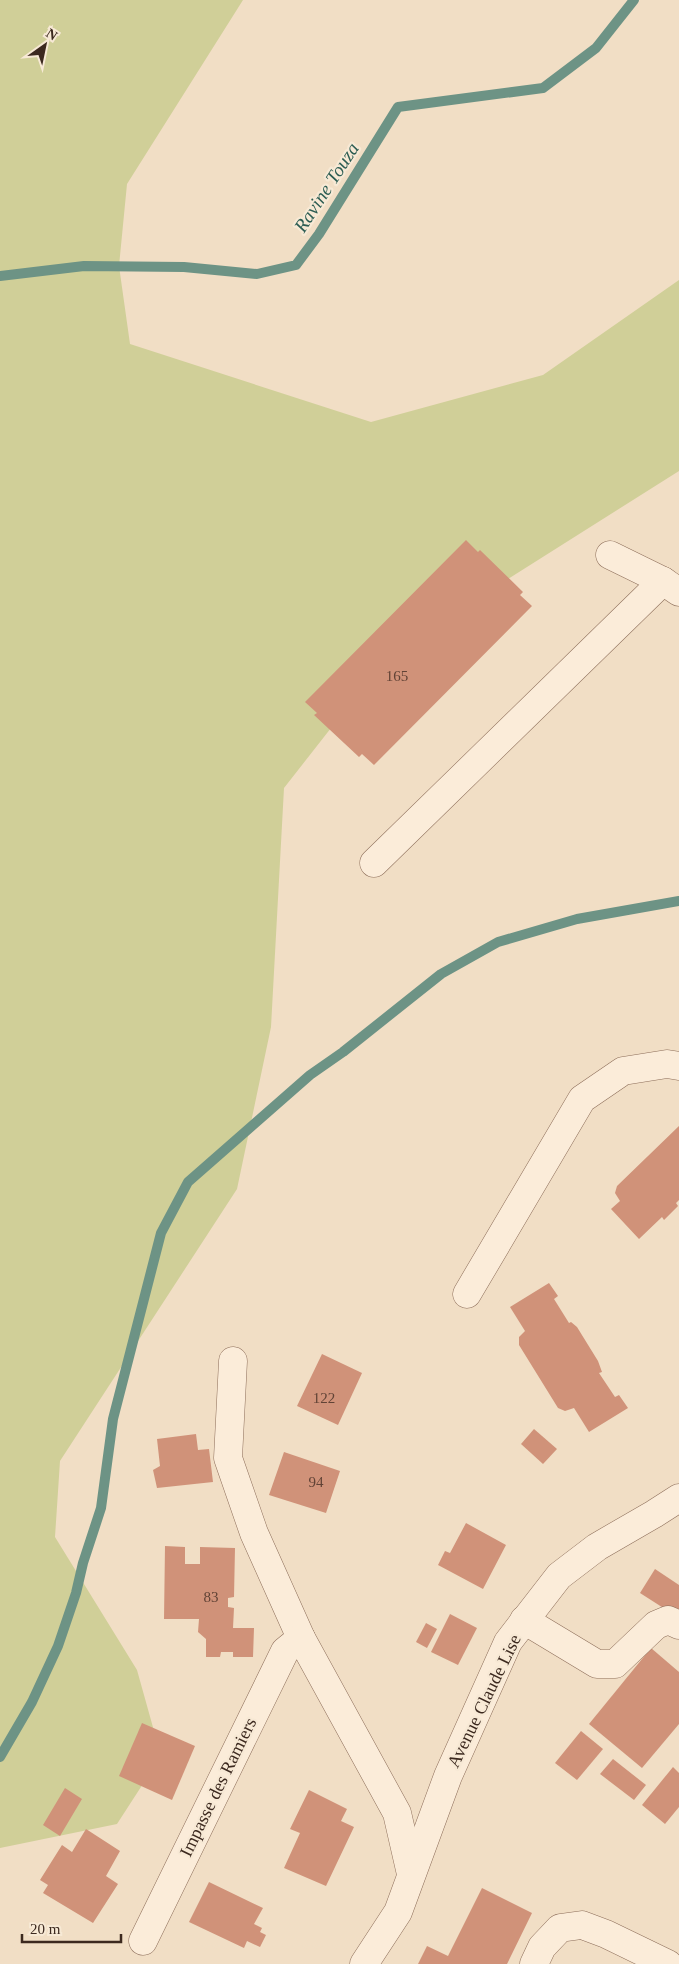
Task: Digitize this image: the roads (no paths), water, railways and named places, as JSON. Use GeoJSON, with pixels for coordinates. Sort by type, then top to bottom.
{"type":"FeatureCollection","features":[{"type":"Feature","properties":{"kind":"street"},"geometry":{"type":"LineString","coordinates":[[374,863],[671,587],[610,555]]}},
{"type":"Feature","properties":{"kind":"street"},"geometry":{"type":"LineString","coordinates":[[467,1294],[582,1099],[623,1071],[667,1064],[679,1066]]}},
{"type":"Feature","properties":{"kind":"street"},"geometry":{"type":"LineString","coordinates":[[233,1361],[228,1458],[254,1532],[300,1638],[397,1813],[411,1874]]}},
{"type":"Feature","properties":{"kind":"street","name":"Avenue Claude Lise"},"geometry":{"type":"LineString","coordinates":[[364,1964],[398,1912],[448,1776],[508,1642],[559,1576],[597,1547],[679,1498]]}},
{"type":"Feature","properties":{"kind":"street"},"geometry":{"type":"LineString","coordinates":[[524,1620],[597,1664],[615,1664],[656,1625],[668,1620],[679,1625]]}},
{"type":"Feature","properties":{"kind":"street","name":"Impasse des Ramiers"},"geometry":{"type":"LineString","coordinates":[[143,1941],[285,1651],[300,1638]]}},
{"type":"Feature","properties":{"kind":"street"},"geometry":{"type":"LineString","coordinates":[[534,1964],[542,1947],[560,1928],[582,1925],[606,1934],[668,1964]]}},
{"type":"Feature","properties":{"kind":"waterway","name":"Ravine Touza"},"geometry":{"type":"LineString","coordinates":[[0,276],[84,266],[184,267],[257,274],[296,265],[319,234],[398,107],[543,88],[596,48],[634,0]]}},
{"type":"Feature","properties":{"kind":"waterway"},"geometry":{"type":"LineString","coordinates":[[0,1757],[32,1702],[58,1646],[76,1593],[83,1563],[101,1508],[113,1419],[161,1233],[188,1182],[310,1075],[343,1052],[441,974],[498,942],[577,919],[679,901]]}}]}
